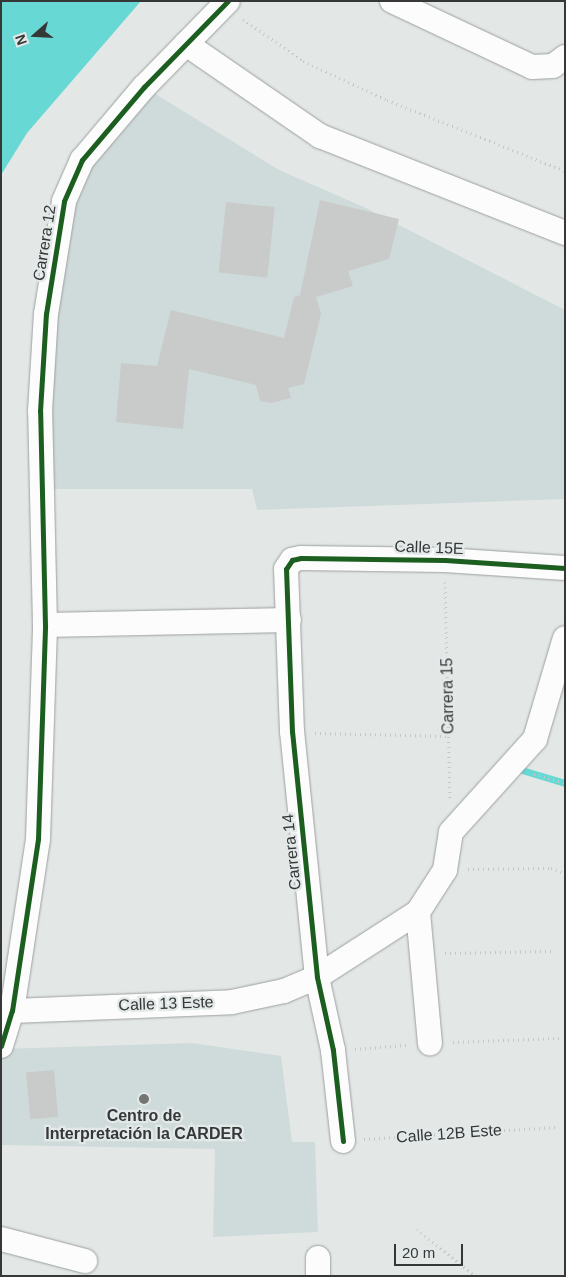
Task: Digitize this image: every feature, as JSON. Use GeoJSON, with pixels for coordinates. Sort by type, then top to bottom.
{"type":"FeatureCollection","features":[{"type":"Feature","properties":{"kind":"street"},"geometry":{"type":"LineString","coordinates":[[392,1],[532,67],[553,66],[565,57]]}},
{"type":"Feature","properties":{"kind":"street","name":"Carrera 12"},"geometry":{"type":"LineString","coordinates":[[1,1046],[12,1011],[38,839],[45,625],[40,411],[46,314],[64,201],[82,160],[186,44],[226,4]]}},
{"type":"Feature","properties":{"kind":"street"},"geometry":{"type":"LineString","coordinates":[[186,44],[320,136],[565,233]]}},
{"type":"Feature","properties":{"kind":"street","name":"Calle 15E"},"geometry":{"type":"LineString","coordinates":[[292,560],[445,560],[565,568]]}},
{"type":"Feature","properties":{"kind":"street","name":"Carrera 14"},"geometry":{"type":"LineString","coordinates":[[292,560],[286,569],[292,732],[317,977],[334,1050],[343,1141]]}},
{"type":"Feature","properties":{"kind":"street"},"geometry":{"type":"LineString","coordinates":[[45,625],[289,620]]}},
{"type":"Feature","properties":{"kind":"street"},"geometry":{"type":"LineString","coordinates":[[430,1043],[418,912],[445,870],[451,832],[535,739],[565,638]]}},
{"type":"Feature","properties":{"kind":"street","name":"Calle 13 Este"},"geometry":{"type":"LineString","coordinates":[[12,1011],[232,1002],[284,991],[317,977],[418,912]]}},
{"type":"Feature","properties":{"kind":"street"},"geometry":{"type":"LineString","coordinates":[[1,1239],[85,1261]]}},
{"type":"Feature","properties":{"kind":"path"},"geometry":{"type":"LineString","coordinates":[[226,4],[303,61],[387,100],[565,171]]}},
{"type":"Feature","properties":{"kind":"path"},"geometry":{"type":"LineString","coordinates":[[292,732],[449,736]]}},
{"type":"Feature","properties":{"kind":"path"},"geometry":{"type":"LineString","coordinates":[[445,870],[551,868],[565,873]]}},
{"type":"Feature","properties":{"kind":"path"},"geometry":{"type":"LineString","coordinates":[[422,953],[554,950]]}},
{"type":"Feature","properties":{"kind":"path"},"geometry":{"type":"LineString","coordinates":[[417,1229],[475,1276]]}},
{"type":"Feature","properties":{"kind":"shaded area"},"geometry":{"type":"Polygon","coordinates":[[[144,87],[279,170],[366,208],[565,310],[565,499],[257,510],[252,489],[43,489],[64,201],[144,87]]]}},
{"type":"Feature","properties":{"kind":"shaded area","name":"Centro de Interpretación la CARDER"},"geometry":{"type":"Polygon","coordinates":[[[192,1043],[281,1056],[292,1142],[315,1142],[318,1232],[213,1237],[215,1149],[1,1145],[1,1049],[192,1043]]]}},
{"type":"Feature","properties":{"kind":"water"},"geometry":{"type":"Polygon","coordinates":[[[1,1],[141,1],[27,133],[1,175],[1,1]]]}},
{"type":"Feature","properties":{"kind":"building"},"geometry":{"type":"Polygon","coordinates":[[[320,200],[399,219],[389,259],[348,271],[353,286],[316,297],[321,314],[304,384],[288,388],[291,398],[271,403],[260,401],[256,385],[189,369],[183,429],[116,422],[121,363],[157,366],[171,310],[284,338],[294,297],[300,295],[320,200]]]}},
{"type":"Feature","properties":{"kind":"building"},"geometry":{"type":"Polygon","coordinates":[[[226,202],[275,207],[267,278],[219,273],[226,202]]]}},
{"type":"Feature","properties":{"kind":"building"},"geometry":{"type":"Polygon","coordinates":[[[54,1070],[58,1117],[30,1119],[26,1072],[54,1070]]]}},
{"type":"Feature","properties":{"kind":"waterway"},"geometry":{"type":"LineString","coordinates":[[515,768],[565,783]]}},
{"type":"Feature","properties":{"kind":"cycle path"},"geometry":{"type":"LineString","coordinates":[[1,1046],[12,1011],[38,839],[45,625],[40,411],[46,314],[64,201],[82,160],[144,87],[228,1]]}},
{"type":"Feature","properties":{"kind":"cycle path"},"geometry":{"type":"LineString","coordinates":[[343,1141],[333,1050],[317,977],[292,732],[286,569],[292,560],[301,558],[445,560],[565,568]]}},
{"type":"Feature","properties":{"kind":"place","name":"Centro de Interpretación la CARDER"},"geometry":{"type":"Point","coordinates":[144,1099]}}]}
